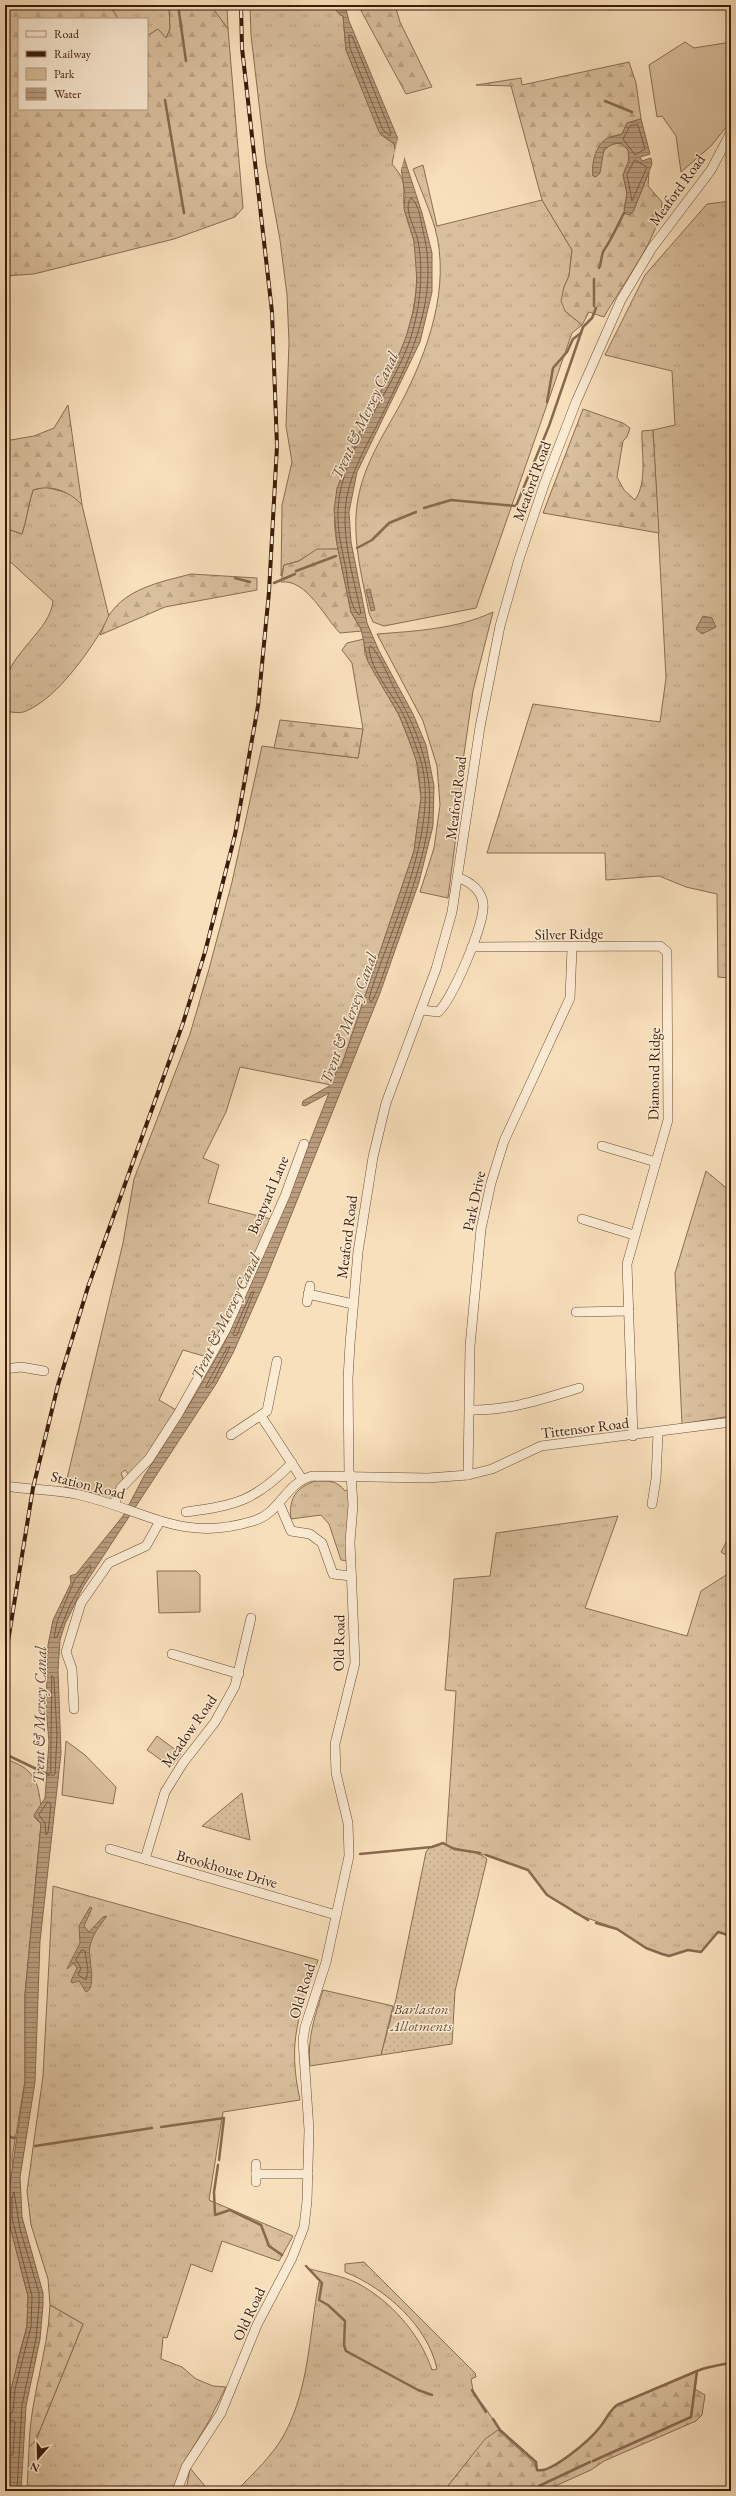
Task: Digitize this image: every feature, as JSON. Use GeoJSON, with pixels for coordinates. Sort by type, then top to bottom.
{"type":"FeatureCollection","features":[{"type":"Feature","properties":{"kind":"street","name":"Meaford Road"},"geometry":{"type":"LineString","coordinates":[[350,1475],[348,1379],[353,1304],[364,1213],[381,1122],[401,1059],[422,1010],[446,939],[458,878],[486,687],[500,626],[517,566],[545,482],[576,402],[620,300],[652,248],[711,170],[731,132]]}},
{"type":"Feature","properties":{"kind":"street"},"geometry":{"type":"LineString","coordinates":[[422,1010],[438,1012],[453,991],[472,947],[483,911],[483,903],[471,883],[458,878]]}},
{"type":"Feature","properties":{"kind":"street","name":"Silver Ridge"},"geometry":{"type":"LineString","coordinates":[[472,947],[572,948],[660,946],[665,949]]}},
{"type":"Feature","properties":{"kind":"street","name":"Park Drive"},"geometry":{"type":"LineString","coordinates":[[468,1475],[470,1346],[481,1229],[489,1190],[504,1141],[570,998],[572,948]]}},
{"type":"Feature","properties":{"kind":"street","name":"Diamond Ridge"},"geometry":{"type":"LineString","coordinates":[[633,1436],[627,1264],[634,1235],[650,1199],[656,1162],[667,1127],[669,1111],[668,958],[665,949]]}},
{"type":"Feature","properties":{"kind":"street","name":"Boatyard Lane"},"geometry":{"type":"LineString","coordinates":[[114,1504],[121,1488],[149,1459],[214,1352],[285,1196],[304,1144]]}},
{"type":"Feature","properties":{"kind":"street"},"geometry":{"type":"LineString","coordinates":[[602,1146],[656,1162]]}},
{"type":"Feature","properties":{"kind":"street"},"geometry":{"type":"LineString","coordinates":[[582,1219],[634,1235]]}},
{"type":"Feature","properties":{"kind":"street"},"geometry":{"type":"LineString","coordinates":[[308,1294],[353,1304]]}},
{"type":"Feature","properties":{"kind":"street"},"geometry":{"type":"LineString","coordinates":[[576,1312],[629,1311]]}},
{"type":"Feature","properties":{"kind":"street"},"geometry":{"type":"LineString","coordinates":[[231,1435],[261,1416],[270,1405],[277,1361]]}},
{"type":"Feature","properties":{"kind":"street"},"geometry":{"type":"LineString","coordinates":[[5,1369],[21,1367],[44,1371]]}},
{"type":"Feature","properties":{"kind":"street"},"geometry":{"type":"LineString","coordinates":[[470,1410],[489,1411],[529,1403],[579,1388]]}},
{"type":"Feature","properties":{"kind":"street"},"geometry":{"type":"LineString","coordinates":[[261,1416],[302,1479]]}},
{"type":"Feature","properties":{"kind":"street","name":"Tittensor Road"},"geometry":{"type":"LineString","coordinates":[[350,1475],[428,1478],[468,1475],[492,1469],[541,1446],[658,1433],[731,1422]]}},
{"type":"Feature","properties":{"kind":"street"},"geometry":{"type":"LineString","coordinates":[[652,1504],[656,1479],[658,1433]]}},
{"type":"Feature","properties":{"kind":"street"},"geometry":{"type":"LineString","coordinates":[[186,1512],[224,1507],[259,1494],[292,1463]]}},
{"type":"Feature","properties":{"kind":"street"},"geometry":{"type":"LineString","coordinates":[[74,1709],[72,1668],[66,1652],[81,1603],[109,1564],[146,1546],[160,1521],[193,1530],[224,1529],[256,1521],[279,1503],[294,1484],[302,1479],[319,1475],[350,1475]]}},
{"type":"Feature","properties":{"kind":"street","name":"Old Road"},"geometry":{"type":"LineString","coordinates":[[177,2491],[186,2467],[222,2413],[257,2325],[299,2241],[305,2217],[309,2130],[303,2040],[305,2027],[326,1962],[348,1856],[348,1823],[340,1794],[335,1758],[335,1744],[355,1663],[350,1542],[353,1499],[350,1475]]}},
{"type":"Feature","properties":{"kind":"street","name":"Station Road"},"geometry":{"type":"LineString","coordinates":[[5,1486],[61,1491],[114,1504],[160,1521]]}},
{"type":"Feature","properties":{"kind":"street"},"geometry":{"type":"LineString","coordinates":[[279,1503],[291,1531],[310,1534],[322,1543],[333,1574],[351,1576]]}},
{"type":"Feature","properties":{"kind":"street","name":"Meadow Road"},"geometry":{"type":"LineString","coordinates":[[145,1859],[165,1792],[183,1763],[223,1710],[238,1674],[251,1618]]}},
{"type":"Feature","properties":{"kind":"street"},"geometry":{"type":"LineString","coordinates":[[172,1654],[238,1674]]}},
{"type":"Feature","properties":{"kind":"street","name":"Brookhouse Drive"},"geometry":{"type":"LineString","coordinates":[[110,1849],[336,1915]]}},
{"type":"Feature","properties":{"kind":"street"},"geometry":{"type":"LineString","coordinates":[[256,2164],[256,2178],[308,2174]]}},
{"type":"Feature","properties":{"kind":"green space"},"geometry":{"type":"Polygon","coordinates":[[[5,5],[110,5],[117,18],[18,18],[18,110],[148,110],[148,35],[158,29],[166,38],[170,29],[169,5],[211,6],[228,29],[243,208],[235,217],[174,239],[34,274],[5,276],[5,5]]]}},
{"type":"Feature","properties":{"kind":"green space"},"geometry":{"type":"Polygon","coordinates":[[[110,5],[169,5],[170,29],[166,39],[158,29],[148,35],[148,18],[117,18],[110,5]]]}},
{"type":"Feature","properties":{"kind":"green space"},"geometry":{"type":"Polygon","coordinates":[[[210,5],[227,5],[228,29],[210,5]]]}},
{"type":"Feature","properties":{"kind":"green space"},"geometry":{"type":"Polygon","coordinates":[[[250,5],[332,5],[343,16],[346,50],[381,135],[394,144],[395,150],[392,164],[402,178],[404,189],[404,207],[414,241],[417,265],[415,302],[406,337],[383,388],[356,439],[345,465],[337,492],[334,520],[338,549],[317,550],[299,561],[284,565],[281,576],[282,505],[292,462],[286,426],[289,342],[287,295],[280,240],[266,164],[251,35],[250,5]]]}},
{"type":"Feature","properties":{"kind":"green space"},"geometry":{"type":"Polygon","coordinates":[[[358,5],[395,5],[400,22],[432,87],[406,94],[358,5]]]}},
{"type":"Feature","properties":{"kind":"green space"},"geometry":{"type":"Polygon","coordinates":[[[685,42],[694,48],[731,42],[731,121],[711,146],[681,172],[676,136],[662,116],[657,117],[649,65],[685,42]]]}},
{"type":"Feature","properties":{"kind":"green space"},"geometry":{"type":"Polygon","coordinates":[[[629,62],[636,83],[641,119],[627,123],[622,134],[610,137],[598,149],[593,176],[605,149],[614,144],[621,143],[628,150],[630,156],[623,175],[627,193],[624,210],[633,212],[649,172],[648,186],[662,202],[660,215],[648,245],[604,317],[589,312],[582,325],[565,311],[561,301],[564,287],[569,276],[572,250],[542,200],[511,86],[476,85],[521,78],[522,85],[629,62]]]}},
{"type":"Feature","properties":{"kind":"green space"},"geometry":{"type":"Polygon","coordinates":[[[423,165],[437,226],[542,200],[572,250],[569,276],[564,287],[565,311],[582,325],[572,333],[476,608],[384,626],[373,622],[369,613],[358,556],[356,513],[361,486],[370,461],[411,383],[428,340],[434,318],[440,273],[439,250],[433,221],[413,169],[423,165]]]}},
{"type":"Feature","properties":{"kind":"green space"},"geometry":{"type":"Polygon","coordinates":[[[731,201],[731,978],[718,977],[717,894],[686,887],[659,876],[606,880],[605,853],[487,853],[533,704],[660,722],[666,678],[653,430],[675,425],[672,371],[605,355],[645,275],[707,204],[731,201]]]}},
{"type":"Feature","properties":{"kind":"green space"},"geometry":{"type":"Polygon","coordinates":[[[68,405],[82,505],[66,493],[53,488],[40,488],[33,490],[22,534],[5,528],[5,441],[34,436],[54,428],[68,405]]]}},
{"type":"Feature","properties":{"kind":"green space"},"geometry":{"type":"Polygon","coordinates":[[[583,409],[623,423],[630,428],[627,437],[623,441],[617,477],[624,490],[635,500],[639,492],[643,475],[642,431],[653,430],[659,533],[543,513],[583,409]]]}},
{"type":"Feature","properties":{"kind":"green space"},"geometry":{"type":"Polygon","coordinates":[[[45,487],[72,494],[82,505],[109,617],[94,643],[74,670],[50,695],[24,712],[5,711],[4,686],[8,672],[14,661],[45,621],[51,611],[53,601],[5,557],[5,528],[22,534],[33,490],[45,487]]]}},
{"type":"Feature","properties":{"kind":"green space"},"geometry":{"type":"Polygon","coordinates":[[[317,549],[338,549],[351,612],[362,631],[340,633],[314,600],[299,586],[281,582],[284,565],[299,561],[317,549]]]}},
{"type":"Feature","properties":{"kind":"green space"},"geometry":{"type":"Polygon","coordinates":[[[191,574],[257,578],[257,590],[165,607],[100,635],[107,618],[120,602],[139,590],[149,586],[191,574]]]}},
{"type":"Feature","properties":{"kind":"green space"},"geometry":{"type":"Polygon","coordinates":[[[493,612],[473,691],[463,761],[457,828],[448,898],[420,892],[434,848],[440,805],[437,766],[423,721],[377,634],[451,626],[479,618],[493,612]]]}},
{"type":"Feature","properties":{"kind":"green space"},"geometry":{"type":"Polygon","coordinates":[[[364,639],[365,655],[399,715],[416,758],[421,798],[414,851],[341,1068],[338,1068],[331,1085],[240,1067],[226,1112],[203,1158],[219,1165],[208,1203],[271,1219],[207,1357],[183,1350],[159,1400],[178,1411],[146,1459],[129,1475],[125,1470],[121,1473],[124,1481],[111,1497],[65,1487],[123,1243],[134,1179],[190,1034],[232,882],[262,746],[358,758],[363,729],[352,663],[342,650],[347,643],[364,639]]]}},
{"type":"Feature","properties":{"kind":"green space"},"geometry":{"type":"Polygon","coordinates":[[[280,720],[363,729],[358,758],[274,748],[280,720]]]}},
{"type":"Feature","properties":{"kind":"green space"},"geometry":{"type":"Polygon","coordinates":[[[706,1171],[731,1192],[731,1416],[682,1424],[675,1273],[706,1171]]]}},
{"type":"Feature","properties":{"kind":"green space"},"geometry":{"type":"Polygon","coordinates":[[[316,1481],[332,1482],[342,1487],[345,1491],[348,1489],[350,1496],[347,1561],[341,1560],[329,1524],[321,1515],[291,1519],[291,1505],[295,1495],[303,1487],[316,1481]]]}},
{"type":"Feature","properties":{"kind":"green space"},"geometry":{"type":"Polygon","coordinates":[[[618,1516],[585,1608],[687,1636],[701,1591],[731,1572],[731,1941],[725,1934],[718,1932],[701,1952],[688,1950],[669,1956],[646,1948],[617,1929],[574,1913],[570,1908],[547,1895],[528,1870],[486,1855],[454,1849],[446,1845],[456,1691],[445,1690],[454,1579],[490,1576],[496,1533],[618,1516]]]}},
{"type":"Feature","properties":{"kind":"green space"},"geometry":{"type":"Polygon","coordinates":[[[731,1533],[731,1558],[721,1552],[731,1533]]]}},
{"type":"Feature","properties":{"kind":"green space"},"geometry":{"type":"Polygon","coordinates":[[[157,1571],[196,1571],[200,1575],[200,1612],[159,1613],[157,1571]]]}},
{"type":"Feature","properties":{"kind":"green space"},"geometry":{"type":"Polygon","coordinates":[[[157,1736],[181,1754],[171,1767],[147,1750],[157,1736]]]}},
{"type":"Feature","properties":{"kind":"green space"},"geometry":{"type":"Polygon","coordinates":[[[66,1741],[85,1755],[116,1787],[113,1804],[62,1795],[66,1741]]]}},
{"type":"Feature","properties":{"kind":"green space"},"geometry":{"type":"Polygon","coordinates":[[[5,1759],[22,1766],[28,1771],[36,1782],[41,1807],[34,1817],[41,1824],[25,1994],[25,2081],[12,2158],[20,2265],[28,2296],[27,2326],[18,2359],[9,2410],[5,2416],[5,1759]]]}},
{"type":"Feature","properties":{"kind":"green space"},"geometry":{"type":"Polygon","coordinates":[[[242,1793],[250,1840],[202,1826],[242,1793]]]}},
{"type":"Feature","properties":{"kind":"green space","name":"Barlaston Allotments"},"geometry":{"type":"Polygon","coordinates":[[[443,1843],[454,1848],[477,1853],[487,1859],[455,1991],[452,2044],[381,2055],[396,1999],[426,1852],[430,1847],[443,1843]]]}},
{"type":"Feature","properties":{"kind":"green space"},"geometry":{"type":"Polygon","coordinates":[[[53,1886],[318,1960],[305,1997],[297,2028],[295,2060],[296,2079],[300,2100],[223,2112],[209,2200],[293,2236],[279,2261],[222,2241],[212,2272],[191,2264],[167,2338],[163,2337],[161,2359],[182,2367],[196,2379],[213,2386],[226,2387],[209,2421],[186,2459],[174,2491],[27,2491],[29,2447],[36,2440],[83,2324],[50,2305],[48,2279],[31,2225],[27,2191],[43,2076],[53,1886]]]}},
{"type":"Feature","properties":{"kind":"green space"},"geometry":{"type":"Polygon","coordinates":[[[323,1990],[393,2006],[381,2055],[310,2066],[309,2056],[311,2037],[323,1990]]]}},
{"type":"Feature","properties":{"kind":"green space"},"geometry":{"type":"Polygon","coordinates":[[[364,2262],[475,2373],[476,2377],[471,2379],[474,2396],[484,2407],[500,2430],[462,2468],[444,2491],[236,2491],[263,2464],[275,2449],[285,2433],[293,2415],[304,2378],[319,2282],[321,2283],[310,2269],[357,2283],[381,2299],[393,2309],[412,2331],[427,2357],[432,2370],[437,2369],[432,2353],[424,2338],[403,2310],[375,2288],[345,2272],[345,2264],[364,2262]]]}},
{"type":"Feature","properties":{"kind":"green space"},"geometry":{"type":"Polygon","coordinates":[[[50,2305],[83,2324],[36,2440],[29,2447],[32,2411],[46,2341],[50,2305]]]}},
{"type":"Feature","properties":{"kind":"green space"},"geometry":{"type":"Polygon","coordinates":[[[697,2371],[695,2389],[705,2395],[702,2415],[696,2421],[604,2461],[591,2470],[544,2491],[444,2491],[485,2439],[498,2430],[534,2463],[537,2470],[544,2471],[586,2442],[598,2430],[617,2405],[697,2371]]]}},
{"type":"Feature","properties":{"kind":"green space"},"geometry":{"type":"Polygon","coordinates":[[[190,2468],[209,2491],[186,2491],[190,2468]]]}},
{"type":"Feature","properties":{"kind":"water"},"geometry":{"type":"Polygon","coordinates":[[[332,5],[345,5],[349,21],[398,139],[422,213],[432,253],[432,292],[420,342],[357,472],[349,512],[351,542],[367,623],[379,651],[413,714],[426,745],[434,786],[433,826],[419,882],[380,993],[264,1283],[233,1353],[216,1384],[83,1587],[65,1624],[60,1640],[58,1670],[61,1753],[40,1941],[35,2082],[20,2177],[22,2217],[43,2293],[43,2305],[40,2339],[26,2406],[21,2491],[5,2491],[7,2466],[5,2461],[5,2416],[9,2410],[11,2389],[27,2326],[28,2296],[8,2219],[8,2198],[25,2081],[25,1994],[41,1824],[34,1815],[45,1798],[49,1742],[46,1707],[48,1645],[53,1620],[71,1583],[70,1576],[76,1574],[123,1516],[144,1476],[194,1397],[224,1344],[283,1210],[329,1093],[305,1106],[302,1105],[303,1101],[331,1085],[338,1068],[341,1067],[414,851],[421,798],[418,766],[408,737],[399,715],[368,662],[361,629],[351,612],[337,544],[334,510],[337,488],[361,430],[396,362],[406,337],[414,309],[417,282],[414,241],[404,209],[405,195],[401,168],[394,144],[379,132],[346,50],[343,16],[340,15],[332,5]]]}},
{"type":"Feature","properties":{"kind":"water"},"geometry":{"type":"Polygon","coordinates":[[[641,119],[650,154],[640,157],[642,161],[651,158],[652,164],[633,212],[629,215],[624,213],[627,193],[623,175],[629,163],[628,150],[621,143],[613,144],[604,149],[600,173],[596,177],[593,176],[593,165],[601,143],[610,137],[622,134],[627,123],[641,119]]]}},
{"type":"Feature","properties":{"kind":"water"},"geometry":{"type":"Polygon","coordinates":[[[370,589],[375,610],[371,611],[366,590],[370,589]]]}},
{"type":"Feature","properties":{"kind":"water"},"geometry":{"type":"Polygon","coordinates":[[[703,616],[712,618],[716,627],[702,634],[696,629],[703,616]]]}},
{"type":"Feature","properties":{"kind":"water"},"geometry":{"type":"Polygon","coordinates":[[[90,1907],[92,1908],[84,1926],[89,1932],[103,1917],[107,1916],[97,1930],[90,1946],[89,1950],[92,1978],[89,1989],[86,1992],[79,1981],[72,1983],[71,1981],[77,1968],[74,1963],[67,1969],[80,1943],[79,1926],[90,1907]]]}},
{"type":"Feature","properties":{"kind":"pier"},"geometry":{"type":"Polygon","coordinates":[[[399,136],[405,155],[400,173],[394,154],[399,136]]]}},
{"type":"Feature","properties":{"kind":"waterway"},"geometry":{"type":"LineString","coordinates":[[178,5],[186,61]]}},
{"type":"Feature","properties":{"kind":"waterway"},"geometry":{"type":"LineString","coordinates":[[165,100],[184,213]]}},
{"type":"Feature","properties":{"kind":"waterway"},"geometry":{"type":"LineString","coordinates":[[605,101],[632,112]]}},
{"type":"Feature","properties":{"kind":"waterway"},"geometry":{"type":"LineString","coordinates":[[599,268],[603,252],[624,213]]}},
{"type":"Feature","properties":{"kind":"waterway"},"geometry":{"type":"LineString","coordinates":[[594,279],[594,306]]}},
{"type":"Feature","properties":{"kind":"waterway"},"geometry":{"type":"LineString","coordinates":[[424,508],[451,500],[516,506],[549,426],[583,327],[592,318],[596,308]]}},
{"type":"Feature","properties":{"kind":"waterway"},"geometry":{"type":"LineString","coordinates":[[547,402],[553,368],[567,352],[573,339],[581,333]]}},
{"type":"Feature","properties":{"kind":"waterway"},"geometry":{"type":"LineString","coordinates":[[357,548],[372,540],[389,523],[416,512]]}},
{"type":"Feature","properties":{"kind":"waterway"},"geometry":{"type":"LineString","coordinates":[[296,571],[336,556]]}},
{"type":"Feature","properties":{"kind":"waterway"},"geometry":{"type":"LineString","coordinates":[[274,583],[295,574]]}},
{"type":"Feature","properties":{"kind":"waterway"},"geometry":{"type":"LineString","coordinates":[[235,578],[250,582]]}},
{"type":"Feature","properties":{"kind":"waterway","name":"Trent & Mersey Canal"},"geometry":{"type":"LineString","coordinates":[[5,1754],[49,1775]]}},
{"type":"Feature","properties":{"kind":"waterway"},"geometry":{"type":"LineString","coordinates":[[360,1854],[432,1847],[443,1843],[454,1849],[480,1853]]}},
{"type":"Feature","properties":{"kind":"waterway"},"geometry":{"type":"LineString","coordinates":[[486,1855],[528,1870],[547,1895],[588,1920]]}},
{"type":"Feature","properties":{"kind":"waterway"},"geometry":{"type":"LineString","coordinates":[[596,1923],[617,1929],[646,1948],[669,1956],[688,1950],[701,1952],[718,1932],[725,1934],[731,1941]]}},
{"type":"Feature","properties":{"kind":"waterway"},"geometry":{"type":"LineString","coordinates":[[161,2127],[224,2118],[219,2160]]}},
{"type":"Feature","properties":{"kind":"waterway"},"geometry":{"type":"LineString","coordinates":[[35,2146],[152,2128]]}},
{"type":"Feature","properties":{"kind":"waterway"},"geometry":{"type":"LineString","coordinates":[[5,2135],[14,2138]]}},
{"type":"Feature","properties":{"kind":"waterway"},"geometry":{"type":"LineString","coordinates":[[218,2165],[214,2192],[215,2215],[230,2210],[261,2225],[269,2246],[282,2255]]}},
{"type":"Feature","properties":{"kind":"waterway"},"geometry":{"type":"LineString","coordinates":[[306,2266],[322,2283],[319,2300],[328,2305],[345,2321],[344,2345],[346,2351],[418,2390],[432,2395]]}},
{"type":"Feature","properties":{"kind":"waterway"},"geometry":{"type":"LineString","coordinates":[[593,2461],[691,2417],[697,2371],[731,2363]]}},
{"type":"Feature","properties":{"kind":"waterway"},"geometry":{"type":"LineString","coordinates":[[493,2419],[500,2430],[536,2462],[537,2470],[543,2470],[561,2461],[580,2447],[595,2432],[617,2405],[697,2371]]}},
{"type":"Feature","properties":{"kind":"waterway"},"geometry":{"type":"LineString","coordinates":[[472,2390],[486,2412]]}},
{"type":"Feature","properties":{"kind":"waterway"},"geometry":{"type":"LineString","coordinates":[[539,2486],[590,2462]]}},
{"type":"Feature","properties":{"kind":"waterway"},"geometry":{"type":"LineString","coordinates":[[529,2491],[533,2489]]}},
{"type":"Feature","properties":{"kind":"railway"},"geometry":{"type":"LineString","coordinates":[[5,1660],[33,1488],[58,1385],[88,1287],[183,1023],[205,952],[235,835],[258,706],[269,592],[277,446],[272,312],[242,48],[241,5]]}}]}
